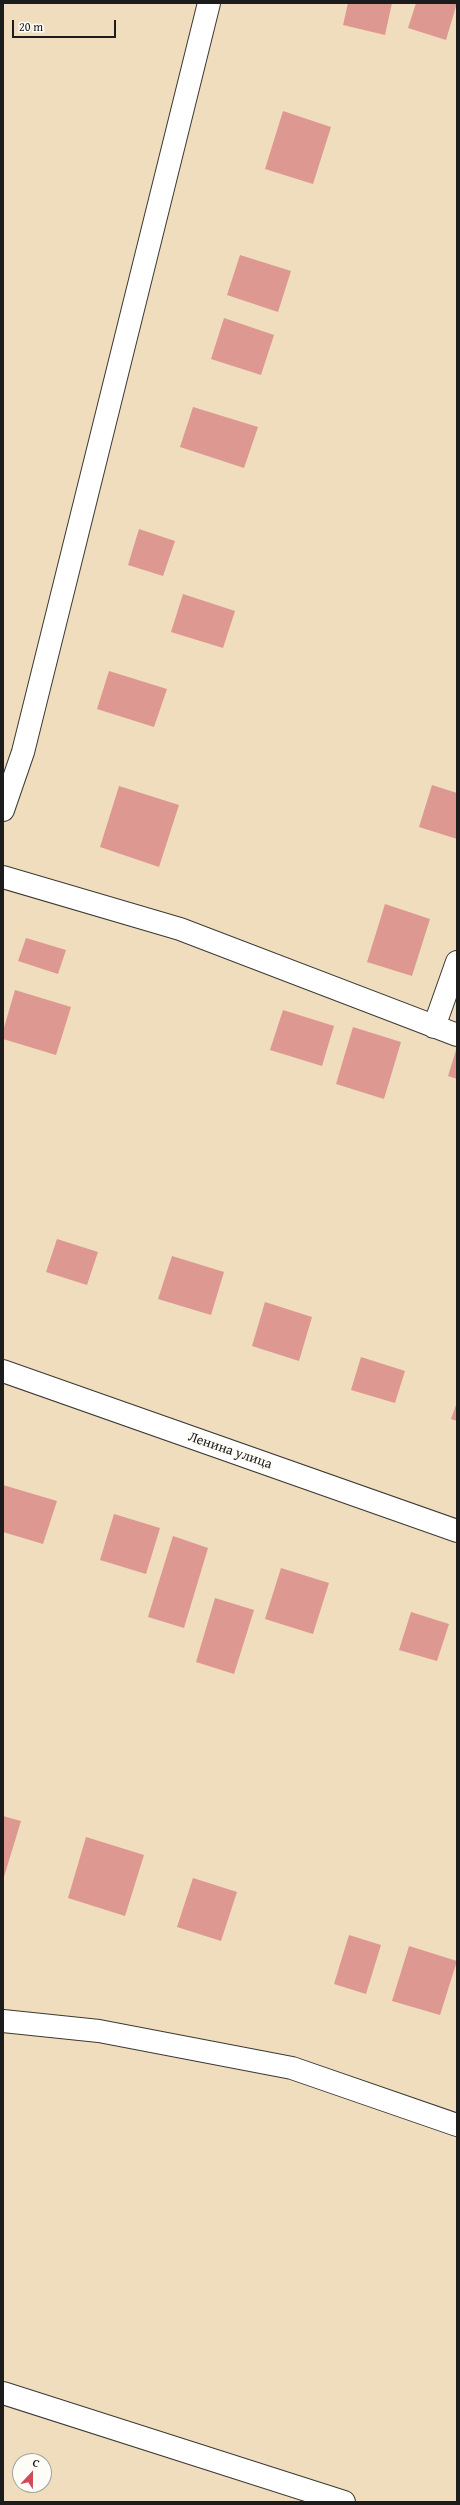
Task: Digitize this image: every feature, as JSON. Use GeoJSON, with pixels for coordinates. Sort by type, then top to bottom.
{"type":"FeatureCollection","features":[{"type":"Feature","properties":{"kind":"street"},"geometry":{"type":"LineString","coordinates":[[3,810],[25,745],[209,3]]}},
{"type":"Feature","properties":{"kind":"street"},"geometry":{"type":"LineString","coordinates":[[3,877],[180,929],[457,1035]]}},
{"type":"Feature","properties":{"kind":"street"},"geometry":{"type":"LineString","coordinates":[[434,1027],[457,962]]}},
{"type":"Feature","properties":{"kind":"street","name":"Ленина улица"},"geometry":{"type":"LineString","coordinates":[[3,1372],[457,1531]]}},
{"type":"Feature","properties":{"kind":"street"},"geometry":{"type":"LineString","coordinates":[[3,2021],[99,2030],[292,2068],[457,2125]]}},
{"type":"Feature","properties":{"kind":"street"},"geometry":{"type":"LineString","coordinates":[[3,2393],[344,2502]]}},
{"type":"Feature","properties":{"kind":"building"},"geometry":{"type":"Polygon","coordinates":[[[348,3],[392,3],[385,35],[343,25],[348,3]]]}},
{"type":"Feature","properties":{"kind":"building"},"geometry":{"type":"Polygon","coordinates":[[[416,3],[457,3],[446,40],[408,28],[416,3]]]}},
{"type":"Feature","properties":{"kind":"building"},"geometry":{"type":"Polygon","coordinates":[[[283,111],[331,127],[313,184],[265,169],[283,111]]]}},
{"type":"Feature","properties":{"kind":"building"},"geometry":{"type":"Polygon","coordinates":[[[240,255],[291,271],[278,312],[227,295],[240,255]]]}},
{"type":"Feature","properties":{"kind":"building"},"geometry":{"type":"Polygon","coordinates":[[[224,318],[274,335],[261,375],[211,359],[224,318]]]}},
{"type":"Feature","properties":{"kind":"building"},"geometry":{"type":"Polygon","coordinates":[[[193,407],[258,427],[244,468],[180,447],[193,407]]]}},
{"type":"Feature","properties":{"kind":"building"},"geometry":{"type":"Polygon","coordinates":[[[139,529],[175,541],[163,576],[128,565],[139,529]]]}},
{"type":"Feature","properties":{"kind":"building"},"geometry":{"type":"Polygon","coordinates":[[[183,594],[235,611],[223,648],[171,632],[183,594]]]}},
{"type":"Feature","properties":{"kind":"building"},"geometry":{"type":"Polygon","coordinates":[[[109,671],[167,689],[154,727],[97,709],[109,671]]]}},
{"type":"Feature","properties":{"kind":"building"},"geometry":{"type":"Polygon","coordinates":[[[432,785],[457,793],[457,839],[419,827],[432,785]]]}},
{"type":"Feature","properties":{"kind":"building"},"geometry":{"type":"Polygon","coordinates":[[[119,786],[179,805],[159,867],[100,847],[119,786]]]}},
{"type":"Feature","properties":{"kind":"building"},"geometry":{"type":"Polygon","coordinates":[[[385,904],[430,919],[412,976],[367,962],[385,904]]]}},
{"type":"Feature","properties":{"kind":"building"},"geometry":{"type":"Polygon","coordinates":[[[26,938],[66,950],[58,974],[18,961],[26,938]]]}},
{"type":"Feature","properties":{"kind":"building"},"geometry":{"type":"Polygon","coordinates":[[[15,990],[71,1007],[56,1055],[3,1039],[3,1031],[15,990]]]}},
{"type":"Feature","properties":{"kind":"building"},"geometry":{"type":"Polygon","coordinates":[[[283,1010],[334,1026],[322,1066],[270,1050],[283,1010]]]}},
{"type":"Feature","properties":{"kind":"building"},"geometry":{"type":"Polygon","coordinates":[[[353,1027],[401,1042],[384,1099],[336,1084],[353,1027]]]}},
{"type":"Feature","properties":{"kind":"building"},"geometry":{"type":"Polygon","coordinates":[[[457,1047],[457,1079],[448,1076],[457,1047]]]}},
{"type":"Feature","properties":{"kind":"building"},"geometry":{"type":"Polygon","coordinates":[[[57,1239],[98,1252],[87,1285],[46,1272],[57,1239]]]}},
{"type":"Feature","properties":{"kind":"building"},"geometry":{"type":"Polygon","coordinates":[[[172,1256],[224,1272],[211,1315],[158,1299],[172,1256]]]}},
{"type":"Feature","properties":{"kind":"building"},"geometry":{"type":"Polygon","coordinates":[[[265,1302],[312,1317],[299,1361],[252,1346],[265,1302]]]}},
{"type":"Feature","properties":{"kind":"building"},"geometry":{"type":"Polygon","coordinates":[[[361,1357],[405,1371],[395,1403],[351,1390],[361,1357]]]}},
{"type":"Feature","properties":{"kind":"building"},"geometry":{"type":"Polygon","coordinates":[[[457,1402],[457,1421],[451,1419],[457,1402]]]}},
{"type":"Feature","properties":{"kind":"building"},"geometry":{"type":"Polygon","coordinates":[[[3,1485],[57,1501],[43,1544],[3,1532],[3,1485]]]}},
{"type":"Feature","properties":{"kind":"building"},"geometry":{"type":"Polygon","coordinates":[[[114,1514],[160,1528],[146,1574],[100,1560],[114,1514]]]}},
{"type":"Feature","properties":{"kind":"building"},"geometry":{"type":"Polygon","coordinates":[[[173,1536],[208,1548],[184,1628],[148,1617],[173,1536]]]}},
{"type":"Feature","properties":{"kind":"building"},"geometry":{"type":"Polygon","coordinates":[[[281,1568],[329,1583],[313,1634],[265,1619],[281,1568]]]}},
{"type":"Feature","properties":{"kind":"building"},"geometry":{"type":"Polygon","coordinates":[[[215,1598],[254,1610],[234,1674],[196,1662],[215,1598]]]}},
{"type":"Feature","properties":{"kind":"building"},"geometry":{"type":"Polygon","coordinates":[[[411,1612],[449,1624],[437,1661],[399,1650],[411,1612]]]}},
{"type":"Feature","properties":{"kind":"building"},"geometry":{"type":"Polygon","coordinates":[[[3,1816],[21,1821],[3,1880],[3,1816]]]}},
{"type":"Feature","properties":{"kind":"building"},"geometry":{"type":"Polygon","coordinates":[[[86,1837],[144,1855],[125,1916],[68,1898],[86,1837]]]}},
{"type":"Feature","properties":{"kind":"building"},"geometry":{"type":"Polygon","coordinates":[[[193,1878],[237,1892],[221,1941],[177,1927],[193,1878]]]}},
{"type":"Feature","properties":{"kind":"building"},"geometry":{"type":"Polygon","coordinates":[[[349,1935],[381,1945],[366,1994],[334,1984],[349,1935]]]}},
{"type":"Feature","properties":{"kind":"building"},"geometry":{"type":"Polygon","coordinates":[[[409,1946],[457,1961],[440,2015],[392,2001],[409,1946]]]}}]}
